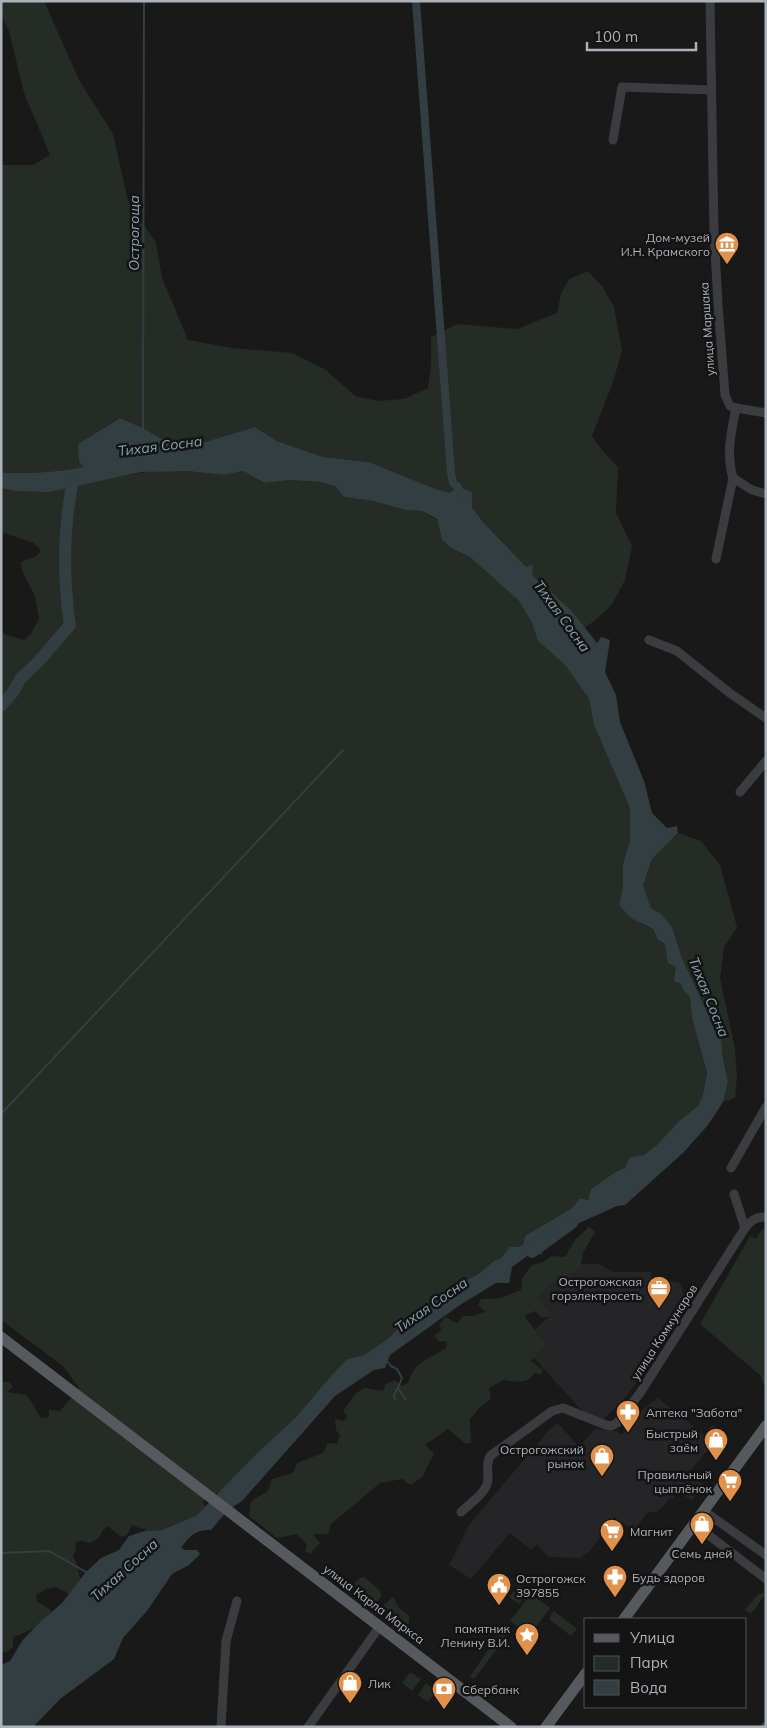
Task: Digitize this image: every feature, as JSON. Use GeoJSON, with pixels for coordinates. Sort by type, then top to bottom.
{"type":"FeatureCollection","features":[{"type":"Feature","properties":{"kind":"main road","name":"улица Карла Маркса"},"geometry":{"type":"LineString","coordinates":[[1,1337],[511,1727]]}},
{"type":"Feature","properties":{"kind":"main road"},"geometry":{"type":"LineString","coordinates":[[625,1618],[766,1426]]}},
{"type":"Feature","properties":{"kind":"main road"},"geometry":{"type":"LineString","coordinates":[[546,1727],[584,1675]]}},
{"type":"Feature","properties":{"kind":"street","name":"улица Маршака"},"geometry":{"type":"LineString","coordinates":[[710,1],[714,233],[722,376],[725,395],[730,406],[736,408]]}},
{"type":"Feature","properties":{"kind":"street"},"geometry":{"type":"LineString","coordinates":[[613,140],[622,87],[711,90]]}},
{"type":"Feature","properties":{"kind":"street"},"geometry":{"type":"LineString","coordinates":[[716,559],[733,478],[730,468],[729,442],[736,408],[766,414]]}},
{"type":"Feature","properties":{"kind":"street"},"geometry":{"type":"LineString","coordinates":[[733,478],[752,490],[766,494]]}},
{"type":"Feature","properties":{"kind":"street"},"geometry":{"type":"LineString","coordinates":[[649,640],[677,650],[731,694],[766,718]]}},
{"type":"Feature","properties":{"kind":"street"},"geometry":{"type":"LineString","coordinates":[[740,792],[766,761]]}},
{"type":"Feature","properties":{"kind":"street"},"geometry":{"type":"LineString","coordinates":[[732,1168],[766,1106]]}},
{"type":"Feature","properties":{"kind":"street"},"geometry":{"type":"LineString","coordinates":[[734,1194],[745,1228]]}},
{"type":"Feature","properties":{"kind":"street"},"geometry":{"type":"LineString","coordinates":[[745,1228],[752,1220],[766,1217]]}},
{"type":"Feature","properties":{"kind":"street","name":"улица Коммунаров"},"geometry":{"type":"LineString","coordinates":[[461,1512],[484,1490],[488,1482],[487,1461],[490,1456],[552,1412],[563,1408],[606,1425],[611,1426],[617,1423],[640,1393],[745,1228]]}},
{"type":"Feature","properties":{"kind":"street"},"geometry":{"type":"LineString","coordinates":[[704,1510],[766,1556]]}},
{"type":"Feature","properties":{"kind":"street"},"geometry":{"type":"LineString","coordinates":[[694,1524],[766,1579]]}},
{"type":"Feature","properties":{"kind":"street"},"geometry":{"type":"LineString","coordinates":[[221,1727],[226,1641],[237,1600]]}},
{"type":"Feature","properties":{"kind":"street"},"geometry":{"type":"LineString","coordinates":[[308,1727],[380,1626]]}},
{"type":"Feature","properties":{"kind":"shaded area"},"geometry":{"type":"Polygon","coordinates":[[[581,1264],[599,1264],[612,1272],[651,1272],[651,1278],[680,1283],[684,1296],[691,1300],[629,1393],[603,1420],[585,1414],[534,1358],[547,1346],[534,1330],[550,1316],[539,1296],[556,1281],[580,1269],[581,1264]]]}},
{"type":"Feature","properties":{"kind":"shaded area","name":"Острогожский рынок"},"geometry":{"type":"Polygon","coordinates":[[[658,1398],[704,1435],[712,1425],[722,1432],[689,1473],[703,1485],[692,1501],[678,1491],[673,1499],[670,1497],[664,1506],[656,1512],[648,1512],[634,1531],[614,1517],[590,1551],[581,1558],[548,1557],[537,1544],[531,1550],[510,1533],[471,1579],[449,1565],[469,1525],[549,1430],[558,1423],[579,1447],[595,1429],[616,1431],[622,1435],[642,1410],[658,1398]]]}},
{"type":"Feature","properties":{"kind":"green space"},"geometry":{"type":"Polygon","coordinates":[[[1,1],[44,1],[79,80],[113,134],[128,201],[156,243],[162,278],[188,340],[233,348],[292,353],[326,370],[355,396],[378,401],[404,399],[428,388],[431,366],[431,337],[457,324],[517,329],[557,313],[561,294],[569,279],[588,271],[602,286],[614,307],[622,351],[613,382],[592,436],[618,467],[616,513],[632,546],[625,580],[612,604],[599,617],[585,628],[571,610],[531,574],[483,522],[472,507],[450,493],[369,462],[323,457],[277,441],[255,427],[198,444],[160,438],[120,418],[78,444],[84,467],[53,472],[1,473],[1,165],[33,165],[50,155],[24,93],[9,31],[1,15],[1,1]]]}},
{"type":"Feature","properties":{"kind":"green space"},"geometry":{"type":"Polygon","coordinates":[[[187,471],[224,475],[243,471],[265,483],[290,480],[320,482],[335,486],[344,497],[373,501],[405,510],[422,511],[437,520],[442,540],[451,548],[470,557],[519,601],[531,621],[538,641],[565,665],[589,699],[594,725],[630,807],[630,840],[623,864],[623,887],[619,905],[645,926],[653,929],[658,940],[665,944],[676,967],[683,990],[690,997],[692,1018],[707,1073],[703,1094],[698,1106],[680,1120],[658,1144],[644,1155],[630,1157],[625,1168],[591,1189],[588,1200],[580,1198],[572,1208],[525,1236],[523,1245],[510,1248],[500,1259],[495,1260],[480,1273],[460,1284],[403,1323],[389,1338],[364,1355],[347,1359],[297,1416],[254,1456],[220,1492],[203,1501],[205,1507],[197,1515],[162,1530],[145,1531],[146,1528],[142,1529],[132,1525],[127,1535],[121,1537],[108,1526],[102,1531],[99,1538],[90,1543],[75,1542],[76,1548],[73,1556],[81,1579],[69,1594],[56,1587],[46,1589],[36,1595],[37,1601],[52,1611],[33,1629],[13,1637],[13,1647],[6,1652],[1,1652],[1,1382],[9,1382],[13,1387],[7,1392],[27,1395],[41,1418],[49,1417],[49,1410],[60,1411],[79,1388],[63,1366],[1,1320],[1,633],[24,640],[30,635],[39,619],[35,596],[22,571],[21,562],[37,556],[41,550],[34,543],[1,532],[1,488],[19,490],[54,489],[146,472],[187,471]]]}},
{"type":"Feature","properties":{"kind":"green space"},"geometry":{"type":"Polygon","coordinates":[[[678,833],[701,841],[720,865],[737,927],[724,947],[720,978],[735,1049],[737,1076],[735,1098],[723,1102],[728,1082],[721,1037],[682,958],[672,927],[661,914],[651,908],[643,885],[652,859],[678,833]]]}},
{"type":"Feature","properties":{"kind":"green space"},"geometry":{"type":"Polygon","coordinates":[[[589,1227],[595,1232],[583,1253],[580,1269],[556,1281],[539,1296],[551,1316],[542,1318],[535,1311],[524,1316],[547,1346],[531,1361],[543,1370],[540,1375],[535,1372],[525,1381],[503,1380],[489,1388],[491,1399],[479,1408],[470,1419],[471,1443],[466,1444],[448,1429],[425,1445],[434,1453],[422,1477],[411,1485],[402,1479],[380,1483],[331,1524],[328,1534],[313,1534],[320,1543],[310,1554],[305,1551],[307,1546],[297,1534],[277,1538],[249,1516],[251,1501],[268,1491],[272,1479],[293,1473],[297,1463],[323,1453],[328,1443],[337,1444],[340,1435],[336,1430],[335,1419],[344,1421],[347,1416],[343,1411],[356,1393],[364,1388],[383,1391],[386,1384],[395,1380],[401,1386],[408,1383],[415,1369],[423,1361],[446,1348],[447,1341],[440,1342],[434,1336],[442,1330],[439,1325],[445,1317],[457,1323],[463,1316],[473,1316],[485,1312],[478,1305],[481,1299],[500,1298],[521,1290],[522,1278],[532,1265],[543,1262],[551,1256],[565,1257],[575,1240],[589,1227]]]}},
{"type":"Feature","properties":{"kind":"green space"},"geometry":{"type":"Polygon","coordinates":[[[762,1229],[766,1231],[766,1391],[760,1375],[700,1324],[750,1236],[756,1239],[762,1229]]]}},
{"type":"Feature","properties":{"kind":"green space"},"geometry":{"type":"Polygon","coordinates":[[[364,1577],[381,1593],[379,1600],[374,1604],[367,1601],[355,1589],[354,1584],[364,1577]]]}},
{"type":"Feature","properties":{"kind":"green space"},"geometry":{"type":"Polygon","coordinates":[[[519,1585],[528,1592],[519,1604],[509,1597],[519,1585]]]}},
{"type":"Feature","properties":{"kind":"green space"},"geometry":{"type":"Polygon","coordinates":[[[766,1593],[751,1614],[745,1610],[758,1594],[766,1593]]]}},
{"type":"Feature","properties":{"kind":"green space"},"geometry":{"type":"Polygon","coordinates":[[[531,1594],[550,1608],[530,1635],[510,1621],[531,1594]]]}},
{"type":"Feature","properties":{"kind":"green space"},"geometry":{"type":"Polygon","coordinates":[[[393,1597],[399,1608],[409,1618],[406,1628],[401,1627],[381,1610],[393,1597]]]}},
{"type":"Feature","properties":{"kind":"green space"},"geometry":{"type":"Polygon","coordinates":[[[554,1611],[577,1629],[571,1636],[549,1619],[554,1611]]]}},
{"type":"Feature","properties":{"kind":"green space"},"geometry":{"type":"Polygon","coordinates":[[[504,1628],[510,1632],[474,1679],[470,1676],[504,1628]]]}},
{"type":"Feature","properties":{"kind":"green space"},"geometry":{"type":"Polygon","coordinates":[[[410,1672],[421,1679],[412,1691],[402,1683],[410,1672]]]}},
{"type":"Feature","properties":{"kind":"green space"},"geometry":{"type":"Polygon","coordinates":[[[426,1683],[436,1691],[428,1702],[418,1695],[426,1683]]]}},
{"type":"Feature","properties":{"kind":"water"},"geometry":{"type":"Polygon","coordinates":[[[120,418],[160,438],[198,444],[255,427],[277,441],[323,457],[369,462],[450,493],[458,487],[472,492],[472,507],[483,522],[526,567],[533,565],[532,575],[571,610],[597,643],[601,637],[610,640],[605,672],[616,695],[620,722],[644,781],[652,813],[667,828],[677,826],[678,833],[652,859],[643,885],[651,908],[661,914],[672,927],[682,958],[721,1037],[728,1082],[723,1102],[708,1125],[684,1152],[625,1205],[617,1206],[557,1233],[543,1244],[542,1254],[530,1254],[512,1267],[509,1283],[496,1283],[460,1305],[390,1355],[385,1368],[374,1370],[335,1396],[242,1501],[228,1510],[211,1530],[197,1532],[187,1540],[181,1548],[197,1550],[200,1554],[189,1565],[172,1574],[147,1611],[123,1638],[114,1659],[60,1699],[33,1727],[1,1727],[1,1665],[10,1661],[22,1641],[62,1603],[86,1572],[101,1558],[119,1550],[129,1536],[145,1531],[162,1530],[197,1515],[254,1456],[297,1416],[347,1359],[364,1355],[389,1338],[403,1323],[460,1284],[480,1273],[495,1260],[500,1259],[510,1247],[523,1245],[525,1236],[572,1208],[580,1198],[588,1200],[591,1189],[625,1168],[630,1157],[644,1155],[658,1144],[680,1120],[698,1106],[703,1094],[707,1073],[692,1018],[690,997],[683,990],[681,984],[674,981],[676,967],[668,963],[665,944],[658,940],[653,929],[631,918],[619,905],[623,887],[623,864],[630,840],[630,808],[594,725],[589,699],[565,665],[538,641],[531,621],[519,601],[470,557],[451,548],[442,540],[437,519],[422,511],[405,510],[373,501],[344,497],[335,486],[320,482],[290,480],[265,483],[243,471],[224,475],[187,471],[141,472],[49,492],[16,491],[1,488],[1,473],[53,472],[83,467],[79,461],[78,444],[120,418]]]}},
{"type":"Feature","properties":{"kind":"waterway","name":"Острогоща"},"geometry":{"type":"LineString","coordinates":[[143,429],[144,1]]}},
{"type":"Feature","properties":{"kind":"waterway"},"geometry":{"type":"LineString","coordinates":[[416,1],[451,473],[453,483],[458,487],[461,496]]}},
{"type":"Feature","properties":{"kind":"waterway"},"geometry":{"type":"LineString","coordinates":[[1,706],[13,692],[21,678],[38,662],[70,625],[66,589],[65,551],[70,494],[74,477]]}},
{"type":"Feature","properties":{"kind":"waterway"},"geometry":{"type":"LineString","coordinates":[[1,1114],[343,750]]}},
{"type":"Feature","properties":{"kind":"waterway","name":"Тихая Сосна"},"geometry":{"type":"LineString","coordinates":[[532,1252],[572,1223]]}},
{"type":"Feature","properties":{"kind":"waterway"},"geometry":{"type":"LineString","coordinates":[[387,1361],[397,1369],[402,1378],[398,1388],[406,1400]]}},
{"type":"Feature","properties":{"kind":"waterway"},"geometry":{"type":"LineString","coordinates":[[395,1400],[394,1396],[397,1389]]}},
{"type":"Feature","properties":{"kind":"waterway"},"geometry":{"type":"LineString","coordinates":[[1,1553],[49,1551],[86,1572]]}},
{"type":"Feature","properties":{"kind":"place","name":"Дом-музей И.Н. Крамского"},"geometry":{"type":"Point","coordinates":[727,265]}},
{"type":"Feature","properties":{"kind":"place","name":"Острогожская горэлектросеть"},"geometry":{"type":"Point","coordinates":[659,1309]}},
{"type":"Feature","properties":{"kind":"place","name":"Аптека \"Забота\""},"geometry":{"type":"Point","coordinates":[628,1433]}},
{"type":"Feature","properties":{"kind":"place","name":"Быстрый заём"},"geometry":{"type":"Point","coordinates":[716,1461]}},
{"type":"Feature","properties":{"kind":"place","name":"Острогожский рынок"},"geometry":{"type":"Point","coordinates":[602,1477]}},
{"type":"Feature","properties":{"kind":"place","name":"Правильный цыплёнок"},"geometry":{"type":"Point","coordinates":[730,1502]}},
{"type":"Feature","properties":{"kind":"place","name":"Семь дней"},"geometry":{"type":"Point","coordinates":[702,1545]}},
{"type":"Feature","properties":{"kind":"place","name":"Магнит"},"geometry":{"type":"Point","coordinates":[612,1552]}},
{"type":"Feature","properties":{"kind":"place","name":"Будь здоров"},"geometry":{"type":"Point","coordinates":[615,1598]}},
{"type":"Feature","properties":{"kind":"place","name":"Острогожск 397855"},"geometry":{"type":"Point","coordinates":[499,1606]}},
{"type":"Feature","properties":{"kind":"place","name":"памятник Ленину В.И."},"geometry":{"type":"Point","coordinates":[527,1656]}},
{"type":"Feature","properties":{"kind":"place","name":"Лик"},"geometry":{"type":"Point","coordinates":[350,1704]}},
{"type":"Feature","properties":{"kind":"place","name":"Сбербанк"},"geometry":{"type":"Point","coordinates":[444,1710]}}]}
